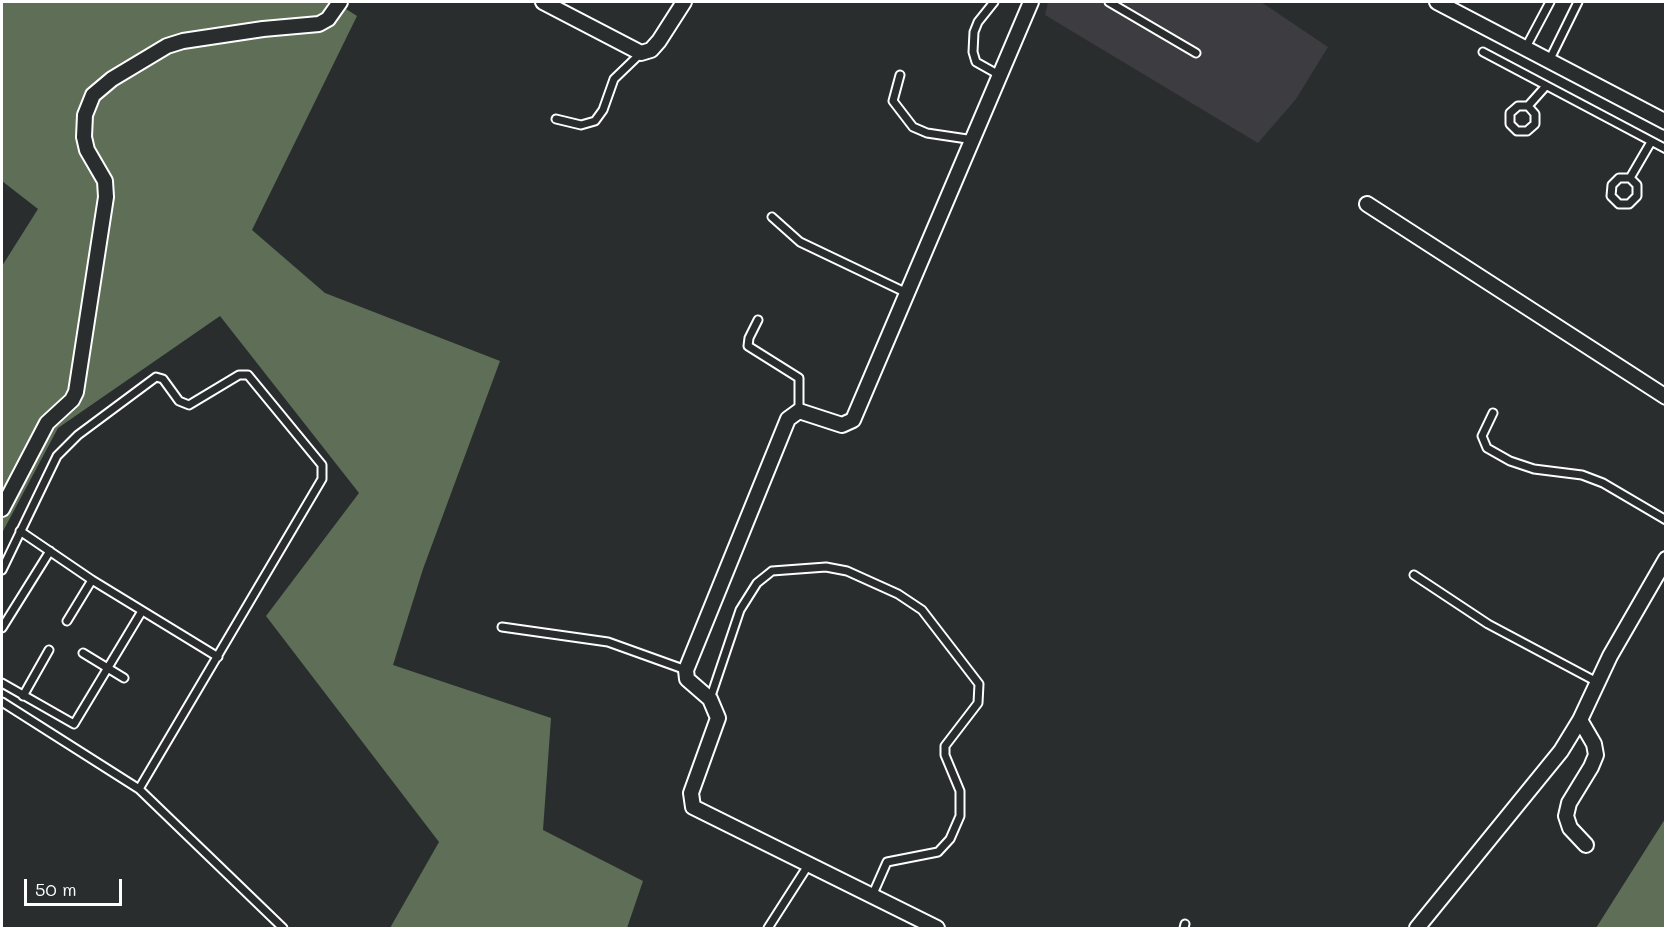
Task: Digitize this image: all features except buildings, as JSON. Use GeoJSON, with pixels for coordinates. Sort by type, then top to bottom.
{"type":"FeatureCollection","features":[{"type":"Feature","properties":{"kind":"street"},"geometry":{"type":"LineString","coordinates":[[2,509],[47,423],[72,400],[76,392],[106,197],[105,181],[87,150],[84,137],[85,115],[93,95],[112,79],[166,46],[183,41],[262,29],[319,24],[328,19],[340,2]]}},
{"type":"Feature","properties":{"kind":"street"},"geometry":{"type":"LineString","coordinates":[[543,2],[641,53],[651,50],[659,41],[684,2]]}},
{"type":"Feature","properties":{"kind":"street"},"geometry":{"type":"LineString","coordinates":[[937,928],[697,810],[692,805],[691,793],[718,724],[718,714],[710,699],[687,679],[686,670],[788,419],[799,411],[842,425],[853,420],[909,294],[1031,2]]}},
{"type":"Feature","properties":{"kind":"street"},"geometry":{"type":"LineString","coordinates":[[1437,2],[1665,122]]}},
{"type":"Feature","properties":{"kind":"street"},"geometry":{"type":"LineString","coordinates":[[1367,204],[1665,397]]}},
{"type":"Feature","properties":{"kind":"street"},"geometry":{"type":"LineString","coordinates":[[1417,928],[1537,784],[1580,720],[1597,682],[1665,559]]}},
{"type":"Feature","properties":{"kind":"street"},"geometry":{"type":"LineString","coordinates":[[1580,720],[1594,744],[1596,755],[1569,803],[1566,816],[1570,828],[1586,845]]}},
{"type":"Feature","properties":{"kind":"lane"},"geometry":{"type":"LineString","coordinates":[[994,2],[978,22],[974,32],[973,52],[976,62],[1001,76]]}},
{"type":"Feature","properties":{"kind":"lane"},"geometry":{"type":"LineString","coordinates":[[1109,2],[1196,53]]}},
{"type":"Feature","properties":{"kind":"lane"},"geometry":{"type":"LineString","coordinates":[[1525,49],[1550,2]]}},
{"type":"Feature","properties":{"kind":"lane"},"geometry":{"type":"LineString","coordinates":[[1549,62],[1578,2]]}},
{"type":"Feature","properties":{"kind":"lane"},"geometry":{"type":"LineString","coordinates":[[1483,52],[1665,149]]}},
{"type":"Feature","properties":{"kind":"lane"},"geometry":{"type":"LineString","coordinates":[[556,119],[581,125],[595,122],[603,110],[614,79],[641,53]]}},
{"type":"Feature","properties":{"kind":"lane"},"geometry":{"type":"LineString","coordinates":[[900,75],[893,101],[913,127],[937,135],[974,140]]}},
{"type":"Feature","properties":{"kind":"lane"},"geometry":{"type":"LineString","coordinates":[[1528,106],[1545,87]]}},
{"type":"Feature","properties":{"kind":"lane"},"geometry":{"type":"LineString","coordinates":[[1630,178],[1651,142]]}},
{"type":"Feature","properties":{"kind":"lane"},"geometry":{"type":"LineString","coordinates":[[1619,178],[1630,178],[1637,186],[1637,196],[1629,204],[1619,204],[1611,196],[1612,185],[1619,178]]}},
{"type":"Feature","properties":{"kind":"lane"},"geometry":{"type":"LineString","coordinates":[[772,217],[800,242],[909,294]]}},
{"type":"Feature","properties":{"kind":"lane"},"geometry":{"type":"LineString","coordinates":[[758,320],[749,338],[748,346],[799,378],[799,411]]}},
{"type":"Feature","properties":{"kind":"lane"},"geometry":{"type":"LineString","coordinates":[[2,570],[57,456],[78,435],[150,380],[161,378],[179,401],[189,405],[239,375],[248,375],[322,465],[324,474],[140,789]]}},
{"type":"Feature","properties":{"kind":"lane"},"geometry":{"type":"LineString","coordinates":[[1493,413],[1482,436],[1487,448],[1510,461],[1534,469],[1582,475],[1603,483],[1665,520]]}},
{"type":"Feature","properties":{"kind":"lane"},"geometry":{"type":"LineString","coordinates":[[20,531],[92,580],[218,657]]}},
{"type":"Feature","properties":{"kind":"lane"},"geometry":{"type":"LineString","coordinates":[[2,628],[50,551]]}},
{"type":"Feature","properties":{"kind":"lane"},"geometry":{"type":"LineString","coordinates":[[710,699],[740,609],[757,583],[772,572],[826,567],[847,571],[898,594],[922,610],[979,684],[978,703],[945,746],[945,755],[960,791],[960,816],[950,838],[938,852],[887,862],[872,896]]}},
{"type":"Feature","properties":{"kind":"lane"},"geometry":{"type":"LineString","coordinates":[[1414,576],[1488,624],[1597,682]]}},
{"type":"Feature","properties":{"kind":"lane"},"geometry":{"type":"LineString","coordinates":[[67,621],[92,580]]}},
{"type":"Feature","properties":{"kind":"lane"},"geometry":{"type":"LineString","coordinates":[[2,683],[74,724],[142,611]]}},
{"type":"Feature","properties":{"kind":"lane"},"geometry":{"type":"LineString","coordinates":[[502,627],[608,642],[686,670]]}},
{"type":"Feature","properties":{"kind":"lane"},"geometry":{"type":"LineString","coordinates":[[23,696],[49,650]]}},
{"type":"Feature","properties":{"kind":"lane"},"geometry":{"type":"LineString","coordinates":[[83,652],[124,678]]}},
{"type":"Feature","properties":{"kind":"lane"},"geometry":{"type":"LineString","coordinates":[[2,702],[140,789],[283,928]]}},
{"type":"Feature","properties":{"kind":"lane"},"geometry":{"type":"LineString","coordinates":[[768,928],[809,864]]}},
{"type":"Feature","properties":{"kind":"shaded area"},"geometry":{"type":"Polygon","coordinates":[[[1048,2],[1261,2],[1328,47],[1296,99],[1258,143],[1045,15],[1048,2]]]}},
{"type":"Feature","properties":{"kind":"green space"},"geometry":{"type":"Polygon","coordinates":[[[2,2],[335,2],[357,16],[252,230],[325,293],[500,361],[423,569],[393,665],[551,718],[543,830],[643,881],[627,928],[390,928],[439,842],[266,616],[359,493],[220,316],[58,428],[2,533],[2,266],[38,209],[2,181],[2,2]]]}},
{"type":"Feature","properties":{"kind":"green space"},"geometry":{"type":"Polygon","coordinates":[[[1665,819],[1665,928],[1596,928],[1665,819]]]}}]}
